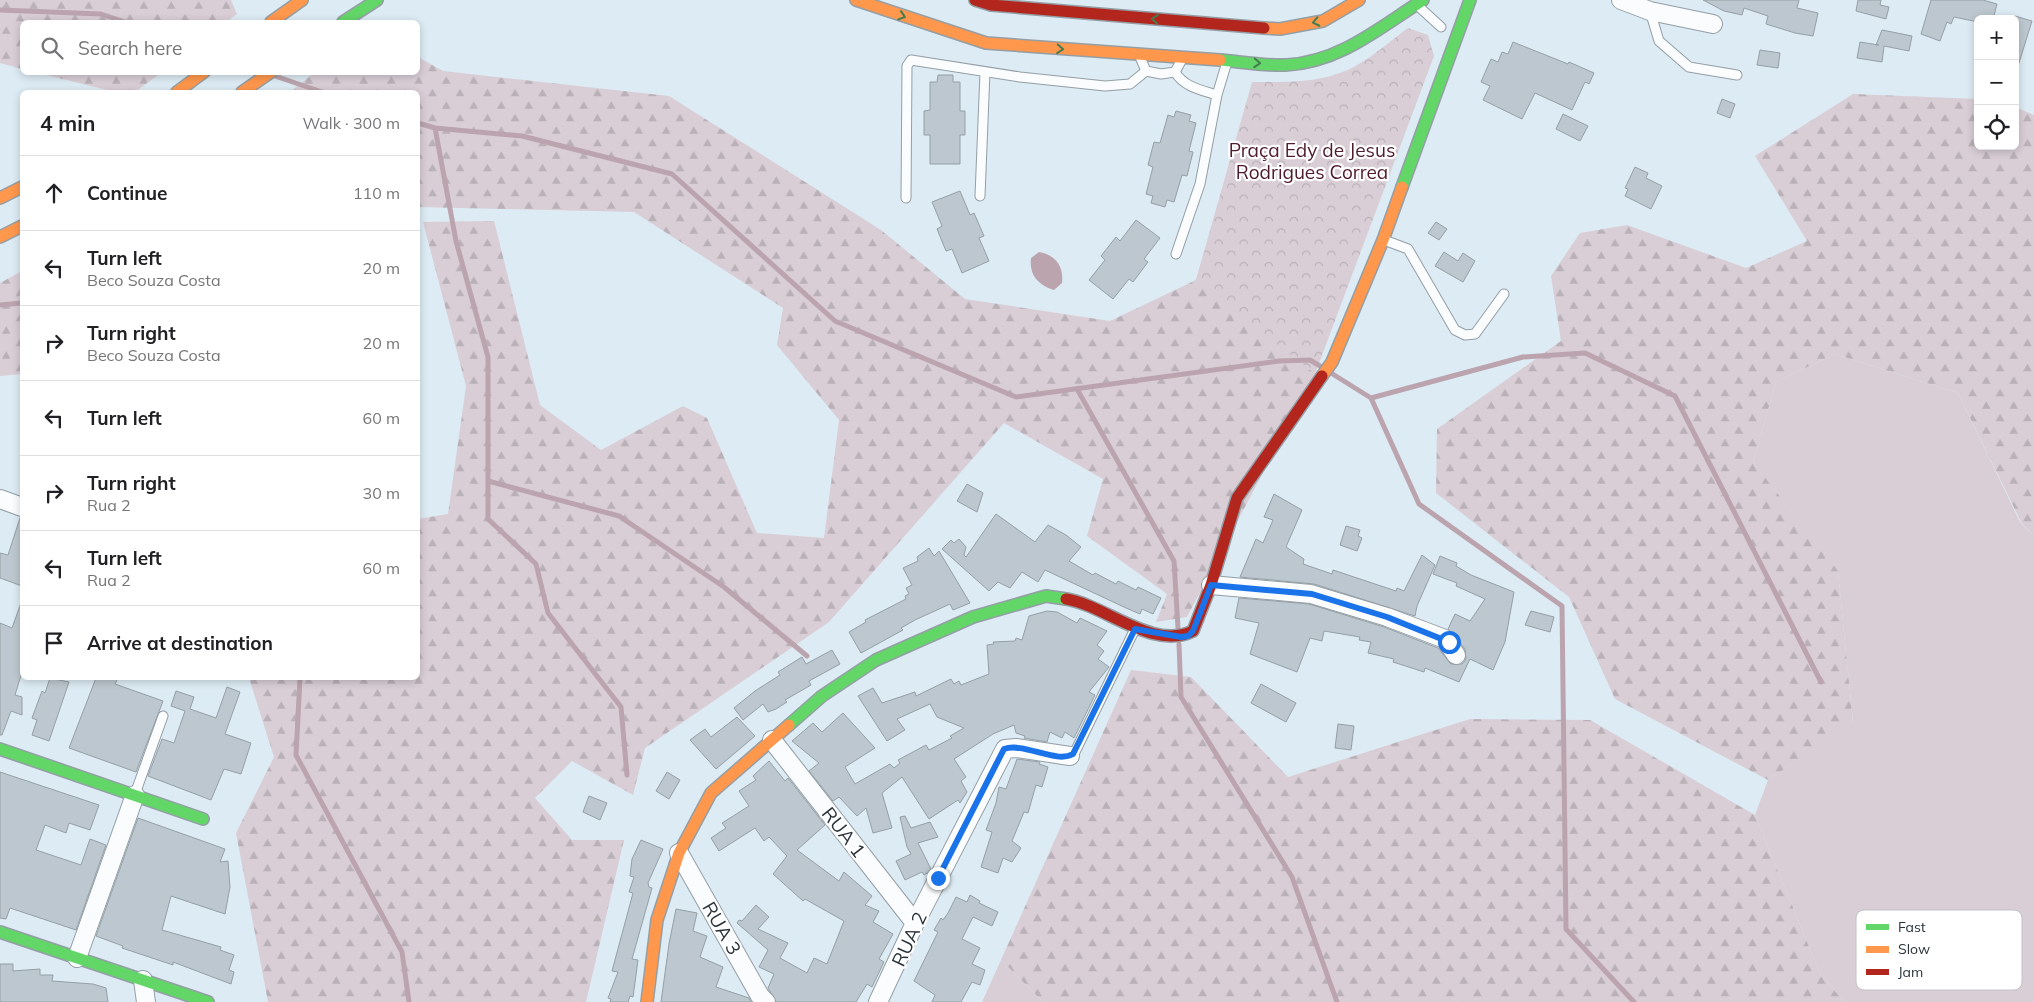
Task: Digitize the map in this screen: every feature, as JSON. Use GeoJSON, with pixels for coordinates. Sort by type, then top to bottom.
{"type":"FeatureCollection","features":[{"type":"Feature","properties":{"kind":"street"},"geometry":{"type":"LineString","coordinates":[[274,20],[302,0]]}},
{"type":"Feature","properties":{"kind":"street"},"geometry":{"type":"LineString","coordinates":[[975,0],[991,5],[1280,29],[1323,21],[1359,0]]}},
{"type":"Feature","properties":{"kind":"street"},"geometry":{"type":"LineString","coordinates":[[647,1002],[657,920],[679,853],[711,794],[822,696],[876,660],[973,617],[1046,596],[1079,601],[1135,629],[1181,637],[1188,636],[1193,631],[1211,585],[1237,498],[1332,362],[1383,240],[1470,0]]}},
{"type":"Feature","properties":{"kind":"street"},"geometry":{"type":"LineString","coordinates":[[1622,0],[1650,11],[1713,24]]}},
{"type":"Feature","properties":{"kind":"street"},"geometry":{"type":"LineString","coordinates":[[346,20],[372,1]]}},
{"type":"Feature","properties":{"kind":"street"},"geometry":{"type":"LineString","coordinates":[[859,1],[986,43],[1285,65],[1315,61],[1341,53],[1420,2]]}},
{"type":"Feature","properties":{"kind":"street"},"geometry":{"type":"LineString","coordinates":[[180,90],[200,75]]}},
{"type":"Feature","properties":{"kind":"street"},"geometry":{"type":"LineString","coordinates":[[245,90],[267,75]]}},
{"type":"Feature","properties":{"kind":"street"},"geometry":{"type":"LineString","coordinates":[[0,198],[20,189]]}},
{"type":"Feature","properties":{"kind":"street"},"geometry":{"type":"LineString","coordinates":[[0,237],[20,227]]}},
{"type":"Feature","properties":{"kind":"street"},"geometry":{"type":"LineString","coordinates":[[0,499],[20,506]]}},
{"type":"Feature","properties":{"kind":"street"},"geometry":{"type":"LineString","coordinates":[[1211,585],[1312,594],[1387,617],[1445,639],[1456,655]]}},
{"type":"Feature","properties":{"kind":"street","name":"RUA 1"},"geometry":{"type":"LineString","coordinates":[[772,740],[915,923]]}},
{"type":"Feature","properties":{"kind":"street","name":"RUA 2"},"geometry":{"type":"LineString","coordinates":[[878,1002],[915,923],[1004,749],[1016,748],[1070,756]]}},
{"type":"Feature","properties":{"kind":"street"},"geometry":{"type":"LineString","coordinates":[[0,749],[203,819]]}},
{"type":"Feature","properties":{"kind":"street"},"geometry":{"type":"LineString","coordinates":[[77,958],[135,796]]}},
{"type":"Feature","properties":{"kind":"street","name":"RUA 3"},"geometry":{"type":"LineString","coordinates":[[679,853],[760,996],[766,1002]]}},
{"type":"Feature","properties":{"kind":"street"},"geometry":{"type":"LineString","coordinates":[[0,932],[208,1002]]}},
{"type":"Feature","properties":{"kind":"street"},"geometry":{"type":"LineString","coordinates":[[143,980],[146,1002]]}},
{"type":"Feature","properties":{"kind":"lane"},"geometry":{"type":"LineString","coordinates":[[1420,2],[1441,28]]}},
{"type":"Feature","properties":{"kind":"lane"},"geometry":{"type":"LineString","coordinates":[[1650,11],[1659,41],[1689,66],[1737,74]]}},
{"type":"Feature","properties":{"kind":"lane"},"geometry":{"type":"LineString","coordinates":[[1139,54],[1146,71]]}},
{"type":"Feature","properties":{"kind":"lane"},"geometry":{"type":"LineString","coordinates":[[1174,72],[1183,57]]}},
{"type":"Feature","properties":{"kind":"lane"},"geometry":{"type":"LineString","coordinates":[[906,198],[909,62],[912,60],[985,72],[1105,86],[1130,84],[1146,71]]}},
{"type":"Feature","properties":{"kind":"lane"},"geometry":{"type":"LineString","coordinates":[[1176,254],[1200,184],[1217,95],[1228,60]]}},
{"type":"Feature","properties":{"kind":"lane"},"geometry":{"type":"LineString","coordinates":[[1146,71],[1161,74],[1174,72]]}},
{"type":"Feature","properties":{"kind":"lane"},"geometry":{"type":"LineString","coordinates":[[980,196],[985,72]]}},
{"type":"Feature","properties":{"kind":"lane"},"geometry":{"type":"LineString","coordinates":[[1174,72],[1184,83],[1195,89],[1217,95]]}},
{"type":"Feature","properties":{"kind":"lane"},"geometry":{"type":"LineString","coordinates":[[1383,240],[1408,249],[1455,330],[1466,335],[1475,334],[1504,294]]}},
{"type":"Feature","properties":{"kind":"lane"},"geometry":{"type":"LineString","coordinates":[[1070,756],[1075,752],[1135,629]]}},
{"type":"Feature","properties":{"kind":"lane"},"geometry":{"type":"LineString","coordinates":[[135,796],[163,716]]}},
{"type":"Feature","properties":{"kind":"green space"},"geometry":{"type":"Polygon","coordinates":[[[0,0],[231,0],[237,14],[229,20],[20,20],[20,68],[0,63],[0,0]]]}},
{"type":"Feature","properties":{"kind":"green space","name":"Praça Edy de Jesus Rodrigues Correa"},"geometry":{"type":"Polygon","coordinates":[[[1408,28],[1428,35],[1434,56],[1315,374],[1196,280],[1252,82],[1306,80],[1337,74],[1356,66],[1408,28]]]}},
{"type":"Feature","properties":{"kind":"green space"},"geometry":{"type":"Polygon","coordinates":[[[420,58],[443,71],[669,96],[881,230],[965,299],[1110,321],[1196,280],[1236,144],[1315,374],[1187,617],[1156,622],[1167,594],[1087,536],[1103,479],[1004,423],[829,622],[645,748],[633,795],[572,761],[535,798],[572,840],[624,840],[586,1002],[268,1002],[236,833],[274,757],[250,680],[420,680],[420,519],[448,514],[466,386],[423,222],[494,221],[540,405],[601,450],[683,406],[707,418],[757,533],[824,538],[839,420],[777,345],[783,308],[634,212],[420,207],[420,90],[293,90],[311,75],[420,75],[420,58]]]}},
{"type":"Feature","properties":{"kind":"green space"},"geometry":{"type":"Polygon","coordinates":[[[46,75],[158,75],[138,90],[107,90],[46,75]]]}},
{"type":"Feature","properties":{"kind":"green space"},"geometry":{"type":"Polygon","coordinates":[[[1853,94],[1974,99],[1974,150],[2019,150],[2019,109],[2034,115],[2034,537],[2021,522],[1958,393],[1835,354],[1776,382],[1753,462],[1838,571],[1853,723],[1768,780],[1615,699],[1569,597],[1436,493],[1437,429],[1561,341],[1551,276],[1580,233],[1627,225],[1746,268],[1807,241],[1755,156],[1853,94]]]}},
{"type":"Feature","properties":{"kind":"green space"},"geometry":{"type":"Polygon","coordinates":[[[20,272],[20,374],[0,376],[0,283],[20,272]]]}},
{"type":"Feature","properties":{"kind":"green space"},"geometry":{"type":"Polygon","coordinates":[[[1835,354],[1958,393],[2020,522],[2034,537],[2034,1002],[1845,1002],[1821,976],[1755,815],[1768,780],[1853,722],[1838,572],[1753,462],[1776,382],[1835,354]]]}},
{"type":"Feature","properties":{"kind":"green space"},"geometry":{"type":"Polygon","coordinates":[[[1131,670],[1191,677],[1288,777],[1470,719],[1590,720],[1755,815],[1821,976],[1845,1002],[1043,1002],[1001,960],[1131,670]]]}},
{"type":"Feature","properties":{"kind":"green space"},"geometry":{"type":"Polygon","coordinates":[[[1001,960],[1043,1002],[982,1002],[1001,960]]]}},
{"type":"Feature","properties":{"kind":"shaded area"},"geometry":{"type":"Polygon","coordinates":[[[1039,252],[1054,259],[1062,272],[1062,283],[1054,290],[1044,285],[1033,275],[1031,258],[1039,252]]]}},
{"type":"Feature","properties":{"kind":"building"},"geometry":{"type":"Polygon","coordinates":[[[1703,0],[1799,0],[1797,8],[1818,13],[1813,36],[1795,33],[1766,24],[1768,16],[1744,8],[1742,15],[1724,11],[1703,0]]]}},
{"type":"Feature","properties":{"kind":"building"},"geometry":{"type":"Polygon","coordinates":[[[1858,0],[1881,0],[1880,5],[1889,7],[1886,19],[1856,11],[1858,0]]]}},
{"type":"Feature","properties":{"kind":"building"},"geometry":{"type":"Polygon","coordinates":[[[1931,0],[1983,0],[1997,4],[1994,15],[1974,15],[1974,21],[1954,17],[1951,24],[1947,22],[1940,41],[1921,34],[1931,0]]]}},
{"type":"Feature","properties":{"kind":"building"},"geometry":{"type":"Polygon","coordinates":[[[2019,17],[2032,21],[2019,63],[2019,17]]]}},
{"type":"Feature","properties":{"kind":"building"},"geometry":{"type":"Polygon","coordinates":[[[1882,30],[1912,36],[1909,51],[1884,46],[1882,62],[1857,58],[1860,42],[1876,45],[1882,30]]]}},
{"type":"Feature","properties":{"kind":"building"},"geometry":{"type":"Polygon","coordinates":[[[1513,42],[1594,73],[1589,84],[1585,82],[1572,110],[1535,93],[1522,119],[1483,100],[1490,86],[1481,82],[1491,59],[1498,62],[1502,52],[1508,54],[1513,42]]]}},
{"type":"Feature","properties":{"kind":"building"},"geometry":{"type":"Polygon","coordinates":[[[1760,50],[1780,53],[1778,68],[1757,65],[1760,50]]]}},
{"type":"Feature","properties":{"kind":"building"},"geometry":{"type":"Polygon","coordinates":[[[938,75],[953,75],[953,82],[960,82],[960,111],[965,111],[965,135],[960,135],[960,164],[930,164],[930,135],[924,135],[924,111],[930,110],[930,82],[937,82],[938,75]]]}},
{"type":"Feature","properties":{"kind":"building"},"geometry":{"type":"Polygon","coordinates":[[[1722,99],[1735,104],[1730,118],[1717,113],[1722,99]]]}},
{"type":"Feature","properties":{"kind":"building"},"geometry":{"type":"Polygon","coordinates":[[[1176,111],[1191,115],[1189,121],[1196,123],[1189,151],[1193,152],[1187,176],[1182,175],[1174,202],[1167,200],[1165,207],[1151,203],[1153,196],[1146,194],[1153,167],[1148,165],[1154,142],[1160,143],[1168,115],[1174,117],[1176,111]]]}},
{"type":"Feature","properties":{"kind":"building"},"geometry":{"type":"Polygon","coordinates":[[[1563,114],[1588,126],[1580,141],[1556,129],[1563,114]]]}},
{"type":"Feature","properties":{"kind":"building"},"geometry":{"type":"Polygon","coordinates":[[[1635,167],[1648,173],[1646,178],[1662,186],[1651,209],[1625,196],[1628,189],[1625,188],[1635,167]]]}},
{"type":"Feature","properties":{"kind":"building"},"geometry":{"type":"Polygon","coordinates":[[[960,191],[970,215],[974,213],[984,236],[979,238],[989,261],[962,273],[952,249],[946,251],[937,229],[942,226],[932,202],[960,191]]]}},
{"type":"Feature","properties":{"kind":"building"},"geometry":{"type":"Polygon","coordinates":[[[1136,220],[1160,238],[1144,259],[1148,262],[1133,282],[1129,279],[1113,299],[1089,280],[1105,260],[1101,256],[1116,237],[1120,241],[1136,220]]]}},
{"type":"Feature","properties":{"kind":"building"},"geometry":{"type":"Polygon","coordinates":[[[1436,222],[1447,229],[1439,240],[1428,233],[1436,222]]]}},
{"type":"Feature","properties":{"kind":"building"},"geometry":{"type":"Polygon","coordinates":[[[1444,252],[1458,261],[1463,253],[1475,261],[1463,282],[1435,266],[1444,252]]]}},
{"type":"Feature","properties":{"kind":"building"},"geometry":{"type":"Polygon","coordinates":[[[967,484],[983,493],[977,512],[957,501],[967,484]]]}},
{"type":"Feature","properties":{"kind":"building"},"geometry":{"type":"Polygon","coordinates":[[[1274,494],[1302,510],[1286,547],[1304,559],[1303,564],[1332,574],[1333,570],[1396,591],[1397,588],[1404,591],[1422,555],[1435,565],[1417,606],[1415,616],[1314,584],[1240,577],[1256,539],[1263,543],[1273,520],[1264,517],[1274,494]]]}},
{"type":"Feature","properties":{"kind":"building"},"geometry":{"type":"Polygon","coordinates":[[[996,514],[1035,542],[1048,525],[1066,535],[1081,547],[1069,561],[1093,575],[1095,573],[1116,584],[1118,581],[1136,590],[1138,587],[1161,598],[1153,614],[1142,609],[1140,614],[1045,570],[1038,582],[1022,572],[1010,588],[998,582],[989,591],[942,549],[951,540],[954,543],[959,539],[966,547],[964,555],[966,557],[996,514]]]}},
{"type":"Feature","properties":{"kind":"building"},"geometry":{"type":"Polygon","coordinates":[[[20,518],[20,585],[0,578],[0,553],[8,555],[20,518]]]}},
{"type":"Feature","properties":{"kind":"building"},"geometry":{"type":"Polygon","coordinates":[[[1346,526],[1360,530],[1358,536],[1362,538],[1357,551],[1340,545],[1346,526]]]}},
{"type":"Feature","properties":{"kind":"building"},"geometry":{"type":"Polygon","coordinates":[[[929,548],[934,556],[939,551],[970,603],[953,610],[950,604],[915,620],[901,628],[903,630],[861,653],[849,632],[866,622],[865,620],[906,599],[905,596],[909,594],[906,588],[912,585],[903,568],[918,561],[917,557],[929,548]]]}},
{"type":"Feature","properties":{"kind":"building"},"geometry":{"type":"Polygon","coordinates":[[[1440,556],[1457,563],[1456,566],[1471,575],[1514,592],[1505,642],[1493,670],[1470,659],[1459,682],[1425,668],[1424,672],[1393,662],[1394,659],[1368,653],[1371,642],[1359,640],[1360,637],[1324,631],[1322,641],[1310,638],[1297,672],[1250,654],[1259,623],[1235,618],[1239,598],[1309,604],[1384,627],[1438,648],[1451,664],[1462,664],[1466,659],[1465,649],[1448,629],[1455,614],[1470,621],[1485,599],[1456,586],[1457,583],[1433,574],[1440,556]]]}},
{"type":"Feature","properties":{"kind":"building"},"geometry":{"type":"Polygon","coordinates":[[[20,606],[20,679],[15,695],[22,697],[22,715],[11,711],[2,735],[0,735],[0,623],[12,628],[20,606]]]}},
{"type":"Feature","properties":{"kind":"building"},"geometry":{"type":"Polygon","coordinates":[[[1047,611],[1057,612],[1077,623],[1080,618],[1107,631],[1097,645],[1104,651],[1098,659],[1109,667],[1089,692],[1095,695],[1074,738],[1065,732],[1062,738],[1050,732],[1047,742],[1024,738],[1025,736],[1016,733],[1014,725],[993,734],[954,759],[966,777],[961,781],[967,792],[960,803],[958,800],[929,819],[902,777],[882,793],[892,828],[873,833],[866,808],[857,816],[839,797],[833,801],[809,771],[819,763],[792,741],[813,723],[822,732],[843,713],[875,748],[845,767],[855,784],[890,764],[894,768],[900,763],[898,760],[926,745],[929,750],[952,738],[950,736],[964,728],[937,717],[930,704],[897,719],[905,730],[887,741],[858,696],[873,688],[882,703],[915,692],[916,696],[951,679],[954,684],[959,681],[961,685],[989,674],[987,645],[994,644],[993,642],[1015,641],[1016,638],[1022,640],[1029,616],[1047,611]]]}},
{"type":"Feature","properties":{"kind":"building"},"geometry":{"type":"Polygon","coordinates":[[[1531,611],[1554,617],[1550,632],[1525,625],[1531,611]]]}},
{"type":"Feature","properties":{"kind":"building"},"geometry":{"type":"Polygon","coordinates":[[[832,650],[840,664],[809,681],[811,685],[785,700],[787,702],[776,709],[768,712],[763,704],[743,720],[734,708],[755,691],[780,675],[778,672],[802,657],[806,664],[832,650]]]}},
{"type":"Feature","properties":{"kind":"building"},"geometry":{"type":"Polygon","coordinates":[[[49,680],[69,682],[49,741],[32,735],[37,720],[32,718],[42,691],[45,693],[49,680]]]}},
{"type":"Feature","properties":{"kind":"building"},"geometry":{"type":"Polygon","coordinates":[[[95,680],[117,680],[115,684],[163,701],[136,772],[69,748],[95,680]]]}},
{"type":"Feature","properties":{"kind":"building"},"geometry":{"type":"Polygon","coordinates":[[[1261,684],[1296,703],[1286,722],[1251,703],[1261,684]]]}},
{"type":"Feature","properties":{"kind":"building"},"geometry":{"type":"Polygon","coordinates":[[[227,687],[240,692],[225,734],[251,743],[241,774],[224,769],[211,800],[148,776],[162,739],[174,743],[185,711],[171,706],[176,691],[194,697],[190,709],[216,718],[227,687]]]}},
{"type":"Feature","properties":{"kind":"building"},"geometry":{"type":"Polygon","coordinates":[[[737,717],[755,736],[716,769],[690,740],[705,729],[711,737],[737,717]]]}},
{"type":"Feature","properties":{"kind":"building"},"geometry":{"type":"Polygon","coordinates":[[[1338,724],[1354,726],[1351,750],[1335,748],[1338,724]]]}},
{"type":"Feature","properties":{"kind":"building"},"geometry":{"type":"Polygon","coordinates":[[[1017,759],[1040,762],[1039,764],[1048,767],[1042,787],[1036,785],[1028,813],[1024,812],[1012,841],[1021,848],[1012,862],[1003,858],[998,873],[981,867],[992,832],[986,830],[996,803],[999,787],[1006,789],[1017,759]]]}},
{"type":"Feature","properties":{"kind":"building"},"geometry":{"type":"Polygon","coordinates":[[[769,761],[785,781],[788,778],[825,825],[797,850],[839,881],[844,872],[872,896],[865,905],[879,911],[873,922],[893,934],[879,959],[884,962],[872,987],[867,984],[856,1002],[776,1002],[768,988],[774,974],[759,967],[768,950],[737,923],[739,920],[742,921],[756,905],[769,917],[758,929],[788,943],[780,958],[807,973],[814,958],[827,964],[844,921],[805,899],[803,901],[773,874],[787,856],[769,837],[764,841],[755,828],[719,851],[711,838],[726,828],[722,823],[749,806],[739,791],[756,780],[753,776],[769,761]]]}},
{"type":"Feature","properties":{"kind":"building"},"geometry":{"type":"Polygon","coordinates":[[[0,772],[99,805],[90,830],[69,823],[66,833],[45,825],[36,850],[81,865],[90,839],[106,845],[76,930],[10,908],[6,919],[0,918],[0,772]]]}},
{"type":"Feature","properties":{"kind":"building"},"geometry":{"type":"Polygon","coordinates":[[[667,772],[680,780],[669,799],[656,791],[667,772]]]}},
{"type":"Feature","properties":{"kind":"building"},"geometry":{"type":"Polygon","coordinates":[[[589,796],[607,803],[600,820],[583,812],[589,796]]]}},
{"type":"Feature","properties":{"kind":"building"},"geometry":{"type":"Polygon","coordinates":[[[905,816],[911,828],[930,822],[938,837],[918,843],[931,869],[929,872],[924,875],[922,872],[905,880],[896,861],[911,854],[907,847],[900,817],[905,816]]]}},
{"type":"Feature","properties":{"kind":"building"},"geometry":{"type":"Polygon","coordinates":[[[138,818],[225,849],[220,862],[228,861],[230,887],[225,914],[171,896],[162,930],[221,947],[220,950],[234,955],[229,970],[234,972],[231,984],[173,962],[173,965],[122,948],[123,946],[96,936],[138,818]]]}},
{"type":"Feature","properties":{"kind":"building"},"geometry":{"type":"Polygon","coordinates":[[[641,840],[663,849],[648,883],[649,887],[652,888],[632,959],[638,960],[633,997],[630,996],[628,1002],[610,1002],[611,999],[608,998],[618,972],[612,971],[633,893],[629,892],[634,877],[630,876],[632,859],[641,840]]]}},
{"type":"Feature","properties":{"kind":"building"},"geometry":{"type":"Polygon","coordinates":[[[970,895],[980,901],[979,903],[998,912],[992,926],[973,917],[962,939],[980,948],[972,964],[985,970],[980,985],[972,982],[961,1002],[932,1002],[935,995],[914,981],[938,932],[934,930],[941,918],[943,920],[956,897],[967,902],[970,895]]]}},
{"type":"Feature","properties":{"kind":"building"},"geometry":{"type":"Polygon","coordinates":[[[676,909],[697,913],[693,931],[707,936],[700,957],[723,967],[716,987],[749,998],[751,1002],[661,1002],[676,909]]]}},
{"type":"Feature","properties":{"kind":"building"},"geometry":{"type":"Polygon","coordinates":[[[0,964],[13,964],[13,971],[40,969],[40,975],[53,975],[52,981],[93,984],[106,988],[108,1002],[0,1002],[0,964]]]}},
{"type":"Feature","properties":{"kind":"waterway"},"geometry":{"type":"LineString","coordinates":[[0,10],[101,14],[119,20]]}},
{"type":"Feature","properties":{"kind":"waterway"},"geometry":{"type":"LineString","coordinates":[[275,76],[316,90]]}},
{"type":"Feature","properties":{"kind":"waterway"},"geometry":{"type":"LineString","coordinates":[[420,124],[435,128],[522,136],[672,174],[835,321],[1016,397],[1279,361],[1310,360],[1320,366]]}},
{"type":"Feature","properties":{"kind":"waterway"},"geometry":{"type":"LineString","coordinates":[[435,128],[456,241],[488,357],[488,519],[536,564],[548,613],[621,707],[627,775]]}},
{"type":"Feature","properties":{"kind":"waterway"},"geometry":{"type":"LineString","coordinates":[[0,305],[20,303]]}},
{"type":"Feature","properties":{"kind":"waterway"},"geometry":{"type":"LineString","coordinates":[[1371,398],[1523,357],[1585,353],[1675,396],[1821,682]]}},
{"type":"Feature","properties":{"kind":"waterway"},"geometry":{"type":"LineString","coordinates":[[1331,373],[1371,398],[1419,504],[1562,606],[1566,929],[1634,1002]]}},
{"type":"Feature","properties":{"kind":"waterway"},"geometry":{"type":"LineString","coordinates":[[1077,389],[1174,561],[1178,628]]}},
{"type":"Feature","properties":{"kind":"waterway"},"geometry":{"type":"LineString","coordinates":[[488,481],[619,516],[724,587],[807,656]]}},
{"type":"Feature","properties":{"kind":"waterway"},"geometry":{"type":"LineString","coordinates":[[1179,644],[1181,697],[1292,877],[1337,1002]]}},
{"type":"Feature","properties":{"kind":"waterway"},"geometry":{"type":"LineString","coordinates":[[300,680],[296,755],[402,952],[409,1002]]}},
{"type":"Feature","properties":{"kind":"traffic: fast"},"geometry":{"type":"LineString","coordinates":[[346,20],[377,0]]}},
{"type":"Feature","properties":{"kind":"traffic: fast"},"geometry":{"type":"LineString","coordinates":[[1220,60],[1286,65],[1324,58],[1358,42],[1423,0]]}},
{"type":"Feature","properties":{"kind":"traffic: fast"},"geometry":{"type":"LineString","coordinates":[[1402,187],[1470,0]]}},
{"type":"Feature","properties":{"kind":"traffic: fast"},"geometry":{"type":"LineString","coordinates":[[789,725],[822,696],[876,660],[973,617],[1046,596],[1066,599]]}},
{"type":"Feature","properties":{"kind":"traffic: fast"},"geometry":{"type":"LineString","coordinates":[[0,749],[203,819]]}},
{"type":"Feature","properties":{"kind":"traffic: fast"},"geometry":{"type":"LineString","coordinates":[[0,932],[208,1002]]}},
{"type":"Feature","properties":{"kind":"traffic: slow"},"geometry":{"type":"LineString","coordinates":[[274,20],[302,0]]}},
{"type":"Feature","properties":{"kind":"traffic: slow"},"geometry":{"type":"LineString","coordinates":[[856,0],[986,43],[1220,60]]}},
{"type":"Feature","properties":{"kind":"traffic: slow"},"geometry":{"type":"LineString","coordinates":[[1264,28],[1280,29],[1323,21],[1359,0]]}},
{"type":"Feature","properties":{"kind":"traffic: slow"},"geometry":{"type":"LineString","coordinates":[[180,90],[200,75]]}},
{"type":"Feature","properties":{"kind":"traffic: slow"},"geometry":{"type":"LineString","coordinates":[[245,90],[267,75]]}},
{"type":"Feature","properties":{"kind":"traffic: slow"},"geometry":{"type":"LineString","coordinates":[[1322,376],[1332,362],[1383,240],[1402,187]]}},
{"type":"Feature","properties":{"kind":"traffic: slow"},"geometry":{"type":"LineString","coordinates":[[0,198],[20,188]]}},
{"type":"Feature","properties":{"kind":"traffic: slow"},"geometry":{"type":"LineString","coordinates":[[0,237],[20,227]]}},
{"type":"Feature","properties":{"kind":"traffic: slow"},"geometry":{"type":"LineString","coordinates":[[647,1002],[657,920],[679,853],[711,793],[789,725]]}},
{"type":"Feature","properties":{"kind":"traffic: jam"},"geometry":{"type":"LineString","coordinates":[[975,0],[991,5],[1264,28]]}},
{"type":"Feature","properties":{"kind":"traffic: jam"},"geometry":{"type":"LineString","coordinates":[[1066,599],[1097,609],[1146,631],[1178,636],[1193,631],[1211,585],[1237,498],[1322,376]]}},
{"type":"Feature","properties":{"kind":"route"},"geometry":{"type":"LineString","coordinates":[[938,878],[1004,749],[1010,747],[1068,757],[1073,754],[1135,629],[1181,637],[1188,636],[1193,631],[1211,585],[1312,594],[1387,617],[1449,642]]}}]}
